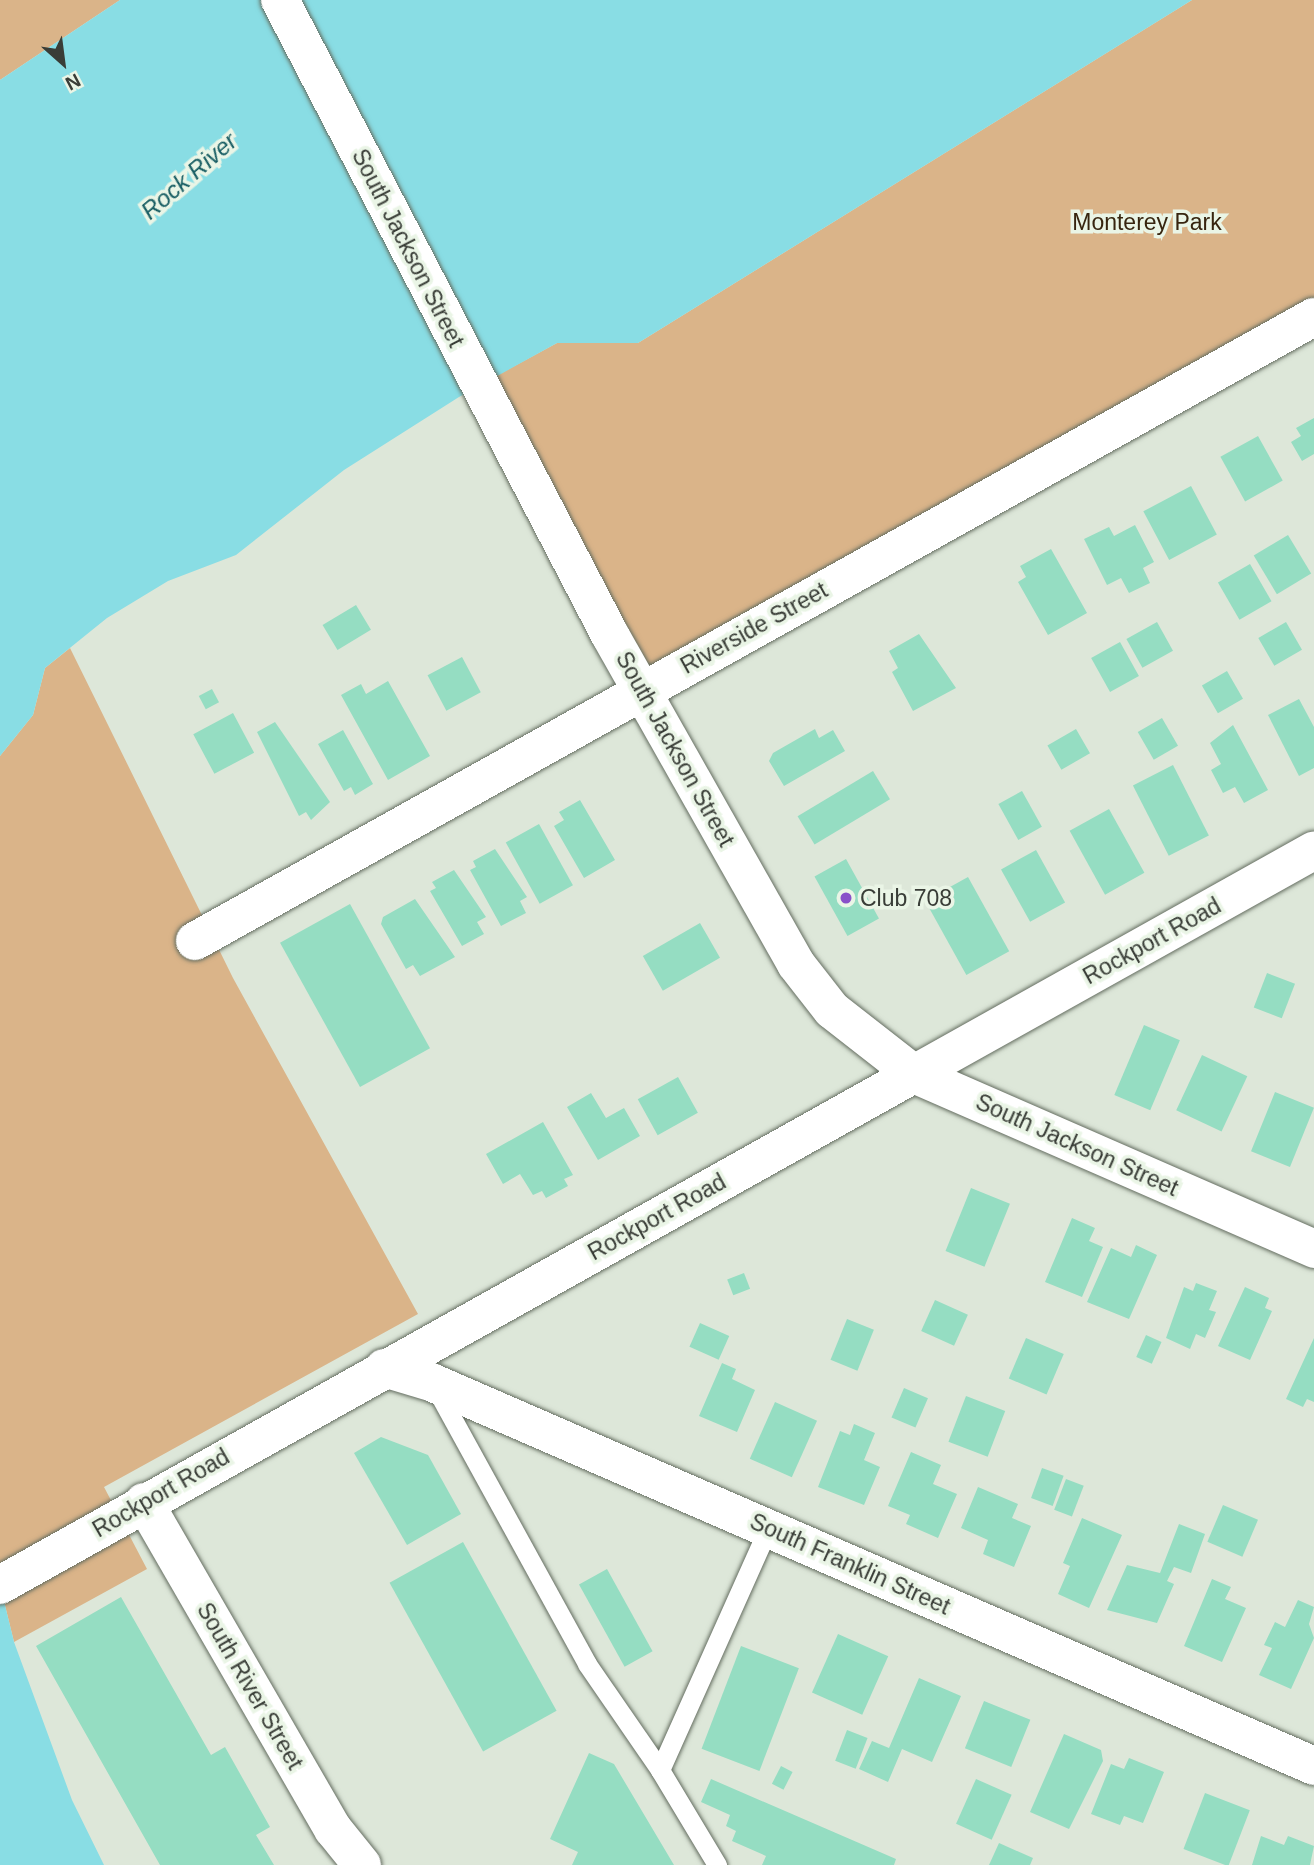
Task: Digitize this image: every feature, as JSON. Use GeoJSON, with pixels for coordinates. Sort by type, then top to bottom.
{"type":"FeatureCollection","features":[{"type":"Feature","properties":{"kind":"street","name":"South Jackson Street"},"geometry":{"type":"LineString","coordinates":[[280,0],[505,436],[641,691],[796,964],[857,1034],[914,1074],[1314,1249]]}},
{"type":"Feature","properties":{"kind":"street","name":"Riverside Street"},"geometry":{"type":"LineString","coordinates":[[195,941],[1314,317]]}},
{"type":"Feature","properties":{"kind":"street","name":"Rockport Road"},"geometry":{"type":"LineString","coordinates":[[0,1585],[144,1502],[1314,850]]}},
{"type":"Feature","properties":{"kind":"street","name":"South Franklin Street"},"geometry":{"type":"LineString","coordinates":[[384,1368],[431,1382],[1314,1766]]}},
{"type":"Feature","properties":{"kind":"street","name":"South River Street"},"geometry":{"type":"LineString","coordinates":[[144,1502],[333,1829],[362,1865]]}},
{"type":"Feature","properties":{"kind":"lane"},"geometry":{"type":"LineString","coordinates":[[431,1382],[587,1664],[660,1770],[717,1865]]}},
{"type":"Feature","properties":{"kind":"lane"},"geometry":{"type":"LineString","coordinates":[[660,1770],[768,1528]]}},
{"type":"Feature","properties":{"kind":"green space"},"geometry":{"type":"Polygon","coordinates":[[[0,0],[120,0],[0,80],[0,0]]]}},
{"type":"Feature","properties":{"kind":"green space","name":"Monterey Park"},"geometry":{"type":"Polygon","coordinates":[[[1192,0],[1314,0],[1314,317],[641,690],[479,385],[557,343],[638,343],[1192,0]]]}},
{"type":"Feature","properties":{"kind":"green space"},"geometry":{"type":"Polygon","coordinates":[[[70,648],[233,978],[418,1314],[104,1487],[147,1569],[14,1642],[0,1585],[0,756],[33,715],[45,668],[70,648]]]}},
{"type":"Feature","properties":{"kind":"water","name":"Rock River"},"geometry":{"type":"Polygon","coordinates":[[[120,0],[1192,0],[638,343],[557,343],[459,397],[344,470],[236,555],[168,581],[107,618],[45,668],[33,715],[0,756],[0,80],[120,0]]]}},
{"type":"Feature","properties":{"kind":"water"},"geometry":{"type":"Polygon","coordinates":[[[0,1585],[14,1642],[72,1800],[104,1865],[0,1865],[0,1585]]]}},
{"type":"Feature","properties":{"kind":"building"},"geometry":{"type":"Polygon","coordinates":[[[1314,418],[1314,454],[1302,461],[1291,442],[1301,436],[1296,428],[1314,418]]]}},
{"type":"Feature","properties":{"kind":"building"},"geometry":{"type":"Polygon","coordinates":[[[1258,436],[1283,481],[1245,501],[1220,457],[1258,436]]]}},
{"type":"Feature","properties":{"kind":"building"},"geometry":{"type":"Polygon","coordinates":[[[1191,486],[1217,535],[1169,560],[1143,511],[1191,486]]]}},
{"type":"Feature","properties":{"kind":"building"},"geometry":{"type":"Polygon","coordinates":[[[1135,525],[1154,562],[1143,568],[1150,583],[1129,593],[1121,578],[1107,585],[1084,539],[1109,527],[1114,536],[1135,525]]]}},
{"type":"Feature","properties":{"kind":"building"},"geometry":{"type":"Polygon","coordinates":[[[1288,535],[1311,574],[1277,594],[1254,556],[1288,535]]]}},
{"type":"Feature","properties":{"kind":"building"},"geometry":{"type":"Polygon","coordinates":[[[1051,549],[1087,613],[1048,635],[1018,582],[1026,577],[1020,566],[1051,549]]]}},
{"type":"Feature","properties":{"kind":"building"},"geometry":{"type":"Polygon","coordinates":[[[1250,564],[1272,601],[1239,620],[1218,582],[1250,564]]]}},
{"type":"Feature","properties":{"kind":"building"},"geometry":{"type":"Polygon","coordinates":[[[356,605],[371,630],[338,650],[323,625],[356,605]]]}},
{"type":"Feature","properties":{"kind":"building"},"geometry":{"type":"Polygon","coordinates":[[[1157,622],[1173,651],[1142,668],[1126,639],[1157,622]]]}},
{"type":"Feature","properties":{"kind":"building"},"geometry":{"type":"Polygon","coordinates":[[[1286,622],[1302,650],[1274,666],[1258,638],[1286,622]]]}},
{"type":"Feature","properties":{"kind":"building"},"geometry":{"type":"Polygon","coordinates":[[[919,634],[956,688],[913,711],[892,672],[898,668],[889,651],[919,634]]]}},
{"type":"Feature","properties":{"kind":"building"},"geometry":{"type":"Polygon","coordinates":[[[1120,642],[1139,676],[1110,692],[1091,658],[1120,642]]]}},
{"type":"Feature","properties":{"kind":"building"},"geometry":{"type":"Polygon","coordinates":[[[462,657],[481,692],[446,711],[428,675],[462,657]]]}},
{"type":"Feature","properties":{"kind":"building"},"geometry":{"type":"Polygon","coordinates":[[[1227,671],[1243,699],[1218,713],[1202,686],[1227,671]]]}},
{"type":"Feature","properties":{"kind":"building"},"geometry":{"type":"Polygon","coordinates":[[[388,681],[430,756],[388,780],[341,695],[361,684],[366,694],[388,681]]]}},
{"type":"Feature","properties":{"kind":"building"},"geometry":{"type":"Polygon","coordinates":[[[212,689],[219,702],[206,709],[199,696],[212,689]]]}},
{"type":"Feature","properties":{"kind":"building"},"geometry":{"type":"Polygon","coordinates":[[[1299,699],[1314,727],[1314,768],[1299,776],[1268,715],[1299,699]]]}},
{"type":"Feature","properties":{"kind":"building"},"geometry":{"type":"Polygon","coordinates":[[[233,713],[254,753],[214,774],[193,734],[233,713]]]}},
{"type":"Feature","properties":{"kind":"building"},"geometry":{"type":"Polygon","coordinates":[[[1162,718],[1178,746],[1154,760],[1138,732],[1162,718]]]}},
{"type":"Feature","properties":{"kind":"building"},"geometry":{"type":"Polygon","coordinates":[[[275,722],[330,802],[311,820],[306,812],[299,816],[257,732],[275,722]]]}},
{"type":"Feature","properties":{"kind":"building"},"geometry":{"type":"Polygon","coordinates":[[[1233,725],[1268,790],[1244,803],[1235,787],[1223,793],[1211,770],[1221,764],[1210,743],[1233,725]]]}},
{"type":"Feature","properties":{"kind":"building"},"geometry":{"type":"Polygon","coordinates":[[[815,729],[819,738],[833,730],[845,751],[784,786],[769,761],[773,753],[815,729]]]}},
{"type":"Feature","properties":{"kind":"building"},"geometry":{"type":"Polygon","coordinates":[[[1076,729],[1090,753],[1061,770],[1047,746],[1076,729]]]}},
{"type":"Feature","properties":{"kind":"building"},"geometry":{"type":"Polygon","coordinates":[[[343,730],[373,784],[355,795],[351,787],[344,791],[318,744],[343,730]]]}},
{"type":"Feature","properties":{"kind":"building"},"geometry":{"type":"Polygon","coordinates":[[[1173,765],[1209,835],[1169,856],[1133,785],[1173,765]]]}},
{"type":"Feature","properties":{"kind":"building"},"geometry":{"type":"Polygon","coordinates":[[[873,771],[890,799],[815,845],[798,816],[873,771]]]}},
{"type":"Feature","properties":{"kind":"building"},"geometry":{"type":"Polygon","coordinates":[[[1022,791],[1042,827],[1018,840],[998,804],[1022,791]]]}},
{"type":"Feature","properties":{"kind":"building"},"geometry":{"type":"Polygon","coordinates":[[[580,800],[615,860],[584,878],[554,826],[564,820],[559,812],[580,800]]]}},
{"type":"Feature","properties":{"kind":"building"},"geometry":{"type":"Polygon","coordinates":[[[1109,809],[1144,873],[1105,895],[1070,831],[1109,809]]]}},
{"type":"Feature","properties":{"kind":"building"},"geometry":{"type":"Polygon","coordinates":[[[539,824],[573,885],[540,904],[506,842],[539,824]]]}},
{"type":"Feature","properties":{"kind":"building"},"geometry":{"type":"Polygon","coordinates":[[[495,849],[527,897],[520,901],[526,913],[501,926],[470,870],[476,867],[473,861],[495,849]]]}},
{"type":"Feature","properties":{"kind":"building"},"geometry":{"type":"Polygon","coordinates":[[[1036,850],[1065,902],[1030,922],[1001,869],[1036,850]]]}},
{"type":"Feature","properties":{"kind":"building","name":"Club 708"},"geometry":{"type":"Polygon","coordinates":[[[846,859],[879,918],[847,936],[815,876],[846,859]]]}},
{"type":"Feature","properties":{"kind":"building"},"geometry":{"type":"Polygon","coordinates":[[[454,870],[486,917],[477,922],[484,934],[462,946],[430,891],[436,888],[432,882],[454,870]]]}},
{"type":"Feature","properties":{"kind":"building"},"geometry":{"type":"Polygon","coordinates":[[[968,877],[1009,951],[966,975],[925,901],[968,877]]]}},
{"type":"Feature","properties":{"kind":"building"},"geometry":{"type":"Polygon","coordinates":[[[415,899],[455,957],[420,976],[413,965],[406,969],[381,924],[383,917],[415,899]]]}},
{"type":"Feature","properties":{"kind":"building"},"geometry":{"type":"Polygon","coordinates":[[[350,904],[430,1048],[360,1087],[280,943],[350,904]]]}},
{"type":"Feature","properties":{"kind":"building"},"geometry":{"type":"Polygon","coordinates":[[[700,923],[720,958],[663,991],[643,956],[700,923]]]}},
{"type":"Feature","properties":{"kind":"building"},"geometry":{"type":"Polygon","coordinates":[[[1267,973],[1295,984],[1282,1018],[1254,1008],[1267,973]]]}},
{"type":"Feature","properties":{"kind":"building"},"geometry":{"type":"Polygon","coordinates":[[[1144,1025],[1180,1040],[1150,1110],[1114,1095],[1144,1025]]]}},
{"type":"Feature","properties":{"kind":"building"},"geometry":{"type":"Polygon","coordinates":[[[1202,1055],[1247,1076],[1222,1131],[1176,1110],[1202,1055]]]}},
{"type":"Feature","properties":{"kind":"building"},"geometry":{"type":"Polygon","coordinates":[[[678,1077],[698,1113],[658,1135],[638,1099],[678,1077]]]}},
{"type":"Feature","properties":{"kind":"building"},"geometry":{"type":"Polygon","coordinates":[[[1275,1092],[1314,1108],[1290,1167],[1251,1151],[1275,1092]]]}},
{"type":"Feature","properties":{"kind":"building"},"geometry":{"type":"Polygon","coordinates":[[[591,1093],[606,1118],[624,1108],[640,1136],[598,1160],[567,1107],[591,1093]]]}},
{"type":"Feature","properties":{"kind":"building"},"geometry":{"type":"Polygon","coordinates":[[[543,1122],[573,1175],[564,1179],[568,1186],[546,1198],[542,1191],[533,1195],[520,1174],[503,1184],[486,1154],[543,1122]]]}},
{"type":"Feature","properties":{"kind":"building"},"geometry":{"type":"Polygon","coordinates":[[[971,1188],[1010,1204],[984,1267],[946,1251],[971,1188]]]}},
{"type":"Feature","properties":{"kind":"building"},"geometry":{"type":"Polygon","coordinates":[[[1072,1218],[1095,1228],[1089,1241],[1103,1247],[1082,1297],[1045,1282],[1072,1218]]]}},
{"type":"Feature","properties":{"kind":"building"},"geometry":{"type":"Polygon","coordinates":[[[1136,1245],[1157,1255],[1129,1319],[1087,1302],[1111,1248],[1131,1257],[1136,1245]]]}},
{"type":"Feature","properties":{"kind":"building"},"geometry":{"type":"Polygon","coordinates":[[[744,1273],[750,1289],[733,1295],[727,1279],[744,1273]]]}},
{"type":"Feature","properties":{"kind":"building"},"geometry":{"type":"Polygon","coordinates":[[[1196,1283],[1217,1291],[1209,1310],[1216,1312],[1205,1338],[1196,1334],[1190,1349],[1166,1338],[1184,1287],[1193,1291],[1196,1283]]]}},
{"type":"Feature","properties":{"kind":"building"},"geometry":{"type":"Polygon","coordinates":[[[1245,1287],[1269,1298],[1265,1308],[1272,1311],[1250,1360],[1218,1346],[1245,1287]]]}},
{"type":"Feature","properties":{"kind":"building"},"geometry":{"type":"Polygon","coordinates":[[[935,1300],[968,1315],[954,1346],[921,1331],[935,1300]]]}},
{"type":"Feature","properties":{"kind":"building"},"geometry":{"type":"Polygon","coordinates":[[[847,1319],[874,1330],[857,1371],[831,1360],[847,1319]]]}},
{"type":"Feature","properties":{"kind":"building"},"geometry":{"type":"Polygon","coordinates":[[[700,1323],[729,1336],[719,1360],[689,1347],[700,1323]]]}},
{"type":"Feature","properties":{"kind":"building"},"geometry":{"type":"Polygon","coordinates":[[[1146,1335],[1162,1342],[1152,1364],[1136,1357],[1146,1335]]]}},
{"type":"Feature","properties":{"kind":"building"},"geometry":{"type":"Polygon","coordinates":[[[1026,1338],[1064,1354],[1047,1395],[1009,1379],[1026,1338]]]}},
{"type":"Feature","properties":{"kind":"building"},"geometry":{"type":"Polygon","coordinates":[[[1314,1338],[1314,1402],[1307,1399],[1303,1407],[1286,1399],[1314,1338]]]}},
{"type":"Feature","properties":{"kind":"building"},"geometry":{"type":"Polygon","coordinates":[[[722,1363],[736,1369],[732,1379],[755,1390],[737,1432],[699,1416],[722,1363]]]}},
{"type":"Feature","properties":{"kind":"building"},"geometry":{"type":"Polygon","coordinates":[[[904,1388],[928,1398],[915,1428],[891,1417],[904,1388]]]}},
{"type":"Feature","properties":{"kind":"building"},"geometry":{"type":"Polygon","coordinates":[[[966,1396],[1005,1411],[988,1457],[948,1442],[966,1396]]]}},
{"type":"Feature","properties":{"kind":"building"},"geometry":{"type":"Polygon","coordinates":[[[775,1402],[817,1421],[792,1477],[750,1459],[775,1402]]]}},
{"type":"Feature","properties":{"kind":"building"},"geometry":{"type":"Polygon","coordinates":[[[854,1424],[875,1433],[864,1460],[880,1467],[864,1505],[818,1487],[840,1431],[850,1435],[854,1424]]]}},
{"type":"Feature","properties":{"kind":"building"},"geometry":{"type":"Polygon","coordinates":[[[381,1437],[428,1455],[461,1514],[407,1545],[354,1453],[381,1437]]]}},
{"type":"Feature","properties":{"kind":"building"},"geometry":{"type":"Polygon","coordinates":[[[911,1452],[941,1465],[933,1484],[957,1494],[938,1538],[906,1524],[910,1515],[888,1506],[911,1452]]]}},
{"type":"Feature","properties":{"kind":"building"},"geometry":{"type":"Polygon","coordinates":[[[1042,1468],[1064,1476],[1053,1506],[1031,1498],[1042,1468]]]}},
{"type":"Feature","properties":{"kind":"building"},"geometry":{"type":"Polygon","coordinates":[[[1066,1479],[1084,1486],[1072,1517],[1054,1510],[1066,1479]]]}},
{"type":"Feature","properties":{"kind":"building"},"geometry":{"type":"Polygon","coordinates":[[[978,1487],[1018,1504],[1012,1518],[1031,1526],[1014,1567],[983,1554],[988,1540],[961,1528],[978,1487]]]}},
{"type":"Feature","properties":{"kind":"building"},"geometry":{"type":"Polygon","coordinates":[[[1223,1505],[1258,1520],[1242,1557],[1207,1542],[1223,1505]]]}},
{"type":"Feature","properties":{"kind":"building"},"geometry":{"type":"Polygon","coordinates":[[[1082,1518],[1122,1535],[1089,1608],[1058,1594],[1070,1566],[1063,1563],[1082,1518]]]}},
{"type":"Feature","properties":{"kind":"building"},"geometry":{"type":"Polygon","coordinates":[[[1179,1524],[1205,1534],[1191,1573],[1174,1567],[1167,1581],[1174,1584],[1157,1623],[1107,1610],[1127,1565],[1160,1573],[1179,1524]]]}},
{"type":"Feature","properties":{"kind":"building"},"geometry":{"type":"Polygon","coordinates":[[[463,1542],[557,1711],[483,1752],[390,1583],[463,1542]]]}},
{"type":"Feature","properties":{"kind":"building"},"geometry":{"type":"Polygon","coordinates":[[[607,1569],[653,1651],[625,1667],[579,1585],[607,1569]]]}},
{"type":"Feature","properties":{"kind":"building"},"geometry":{"type":"Polygon","coordinates":[[[1212,1579],[1231,1587],[1225,1599],[1246,1608],[1222,1662],[1184,1646],[1212,1579]]]}},
{"type":"Feature","properties":{"kind":"building"},"geometry":{"type":"Polygon","coordinates":[[[121,1597],[211,1755],[225,1747],[270,1827],[256,1835],[274,1865],[160,1865],[36,1646],[121,1597]]]}},
{"type":"Feature","properties":{"kind":"building"},"geometry":{"type":"Polygon","coordinates":[[[1298,1600],[1314,1607],[1309,1624],[1314,1638],[1291,1689],[1259,1675],[1272,1648],[1264,1645],[1275,1622],[1285,1627],[1298,1600]]]}},
{"type":"Feature","properties":{"kind":"building"},"geometry":{"type":"Polygon","coordinates":[[[838,1634],[888,1656],[862,1715],[812,1692],[838,1634]]]}},
{"type":"Feature","properties":{"kind":"building"},"geometry":{"type":"Polygon","coordinates":[[[741,1646],[799,1668],[759,1771],[702,1749],[741,1646]]]}},
{"type":"Feature","properties":{"kind":"building"},"geometry":{"type":"Polygon","coordinates":[[[919,1678],[961,1696],[932,1762],[902,1749],[888,1782],[859,1769],[872,1741],[889,1748],[919,1678]]]}},
{"type":"Feature","properties":{"kind":"building"},"geometry":{"type":"Polygon","coordinates":[[[984,1701],[1030,1720],[1011,1767],[965,1748],[984,1701]]]}},
{"type":"Feature","properties":{"kind":"building"},"geometry":{"type":"Polygon","coordinates":[[[847,1730],[868,1738],[856,1769],[835,1761],[847,1730]]]}},
{"type":"Feature","properties":{"kind":"building"},"geometry":{"type":"Polygon","coordinates":[[[1064,1734],[1101,1750],[1103,1761],[1069,1829],[1030,1812],[1064,1734]]]}},
{"type":"Feature","properties":{"kind":"building"},"geometry":{"type":"Polygon","coordinates":[[[589,1753],[614,1764],[674,1865],[572,1865],[578,1852],[550,1839],[589,1753]]]}},
{"type":"Feature","properties":{"kind":"building"},"geometry":{"type":"Polygon","coordinates":[[[1129,1758],[1164,1772],[1143,1823],[1124,1816],[1120,1825],[1091,1814],[1111,1764],[1124,1769],[1129,1758]]]}},
{"type":"Feature","properties":{"kind":"building"},"geometry":{"type":"Polygon","coordinates":[[[781,1766],[793,1772],[784,1790],[772,1784],[781,1766]]]}},
{"type":"Feature","properties":{"kind":"building"},"geometry":{"type":"Polygon","coordinates":[[[711,1779],[896,1859],[894,1865],[762,1865],[766,1856],[732,1841],[736,1831],[726,1826],[730,1815],[701,1802],[711,1779]]]}},
{"type":"Feature","properties":{"kind":"building"},"geometry":{"type":"Polygon","coordinates":[[[976,1779],[1012,1795],[992,1840],[956,1824],[976,1779]]]}},
{"type":"Feature","properties":{"kind":"building"},"geometry":{"type":"Polygon","coordinates":[[[1205,1793],[1250,1810],[1229,1865],[1183,1849],[1205,1793]]]}},
{"type":"Feature","properties":{"kind":"building"},"geometry":{"type":"Polygon","coordinates":[[[1261,1836],[1284,1845],[1288,1836],[1314,1846],[1310,1865],[1252,1865],[1261,1836]]]}},
{"type":"Feature","properties":{"kind":"building"},"geometry":{"type":"Polygon","coordinates":[[[999,1843],[1033,1858],[1030,1865],[989,1865],[999,1843]]]}},
{"type":"Feature","properties":{"kind":"place","name":"Club 708"},"geometry":{"type":"Point","coordinates":[846,898]}}]}
